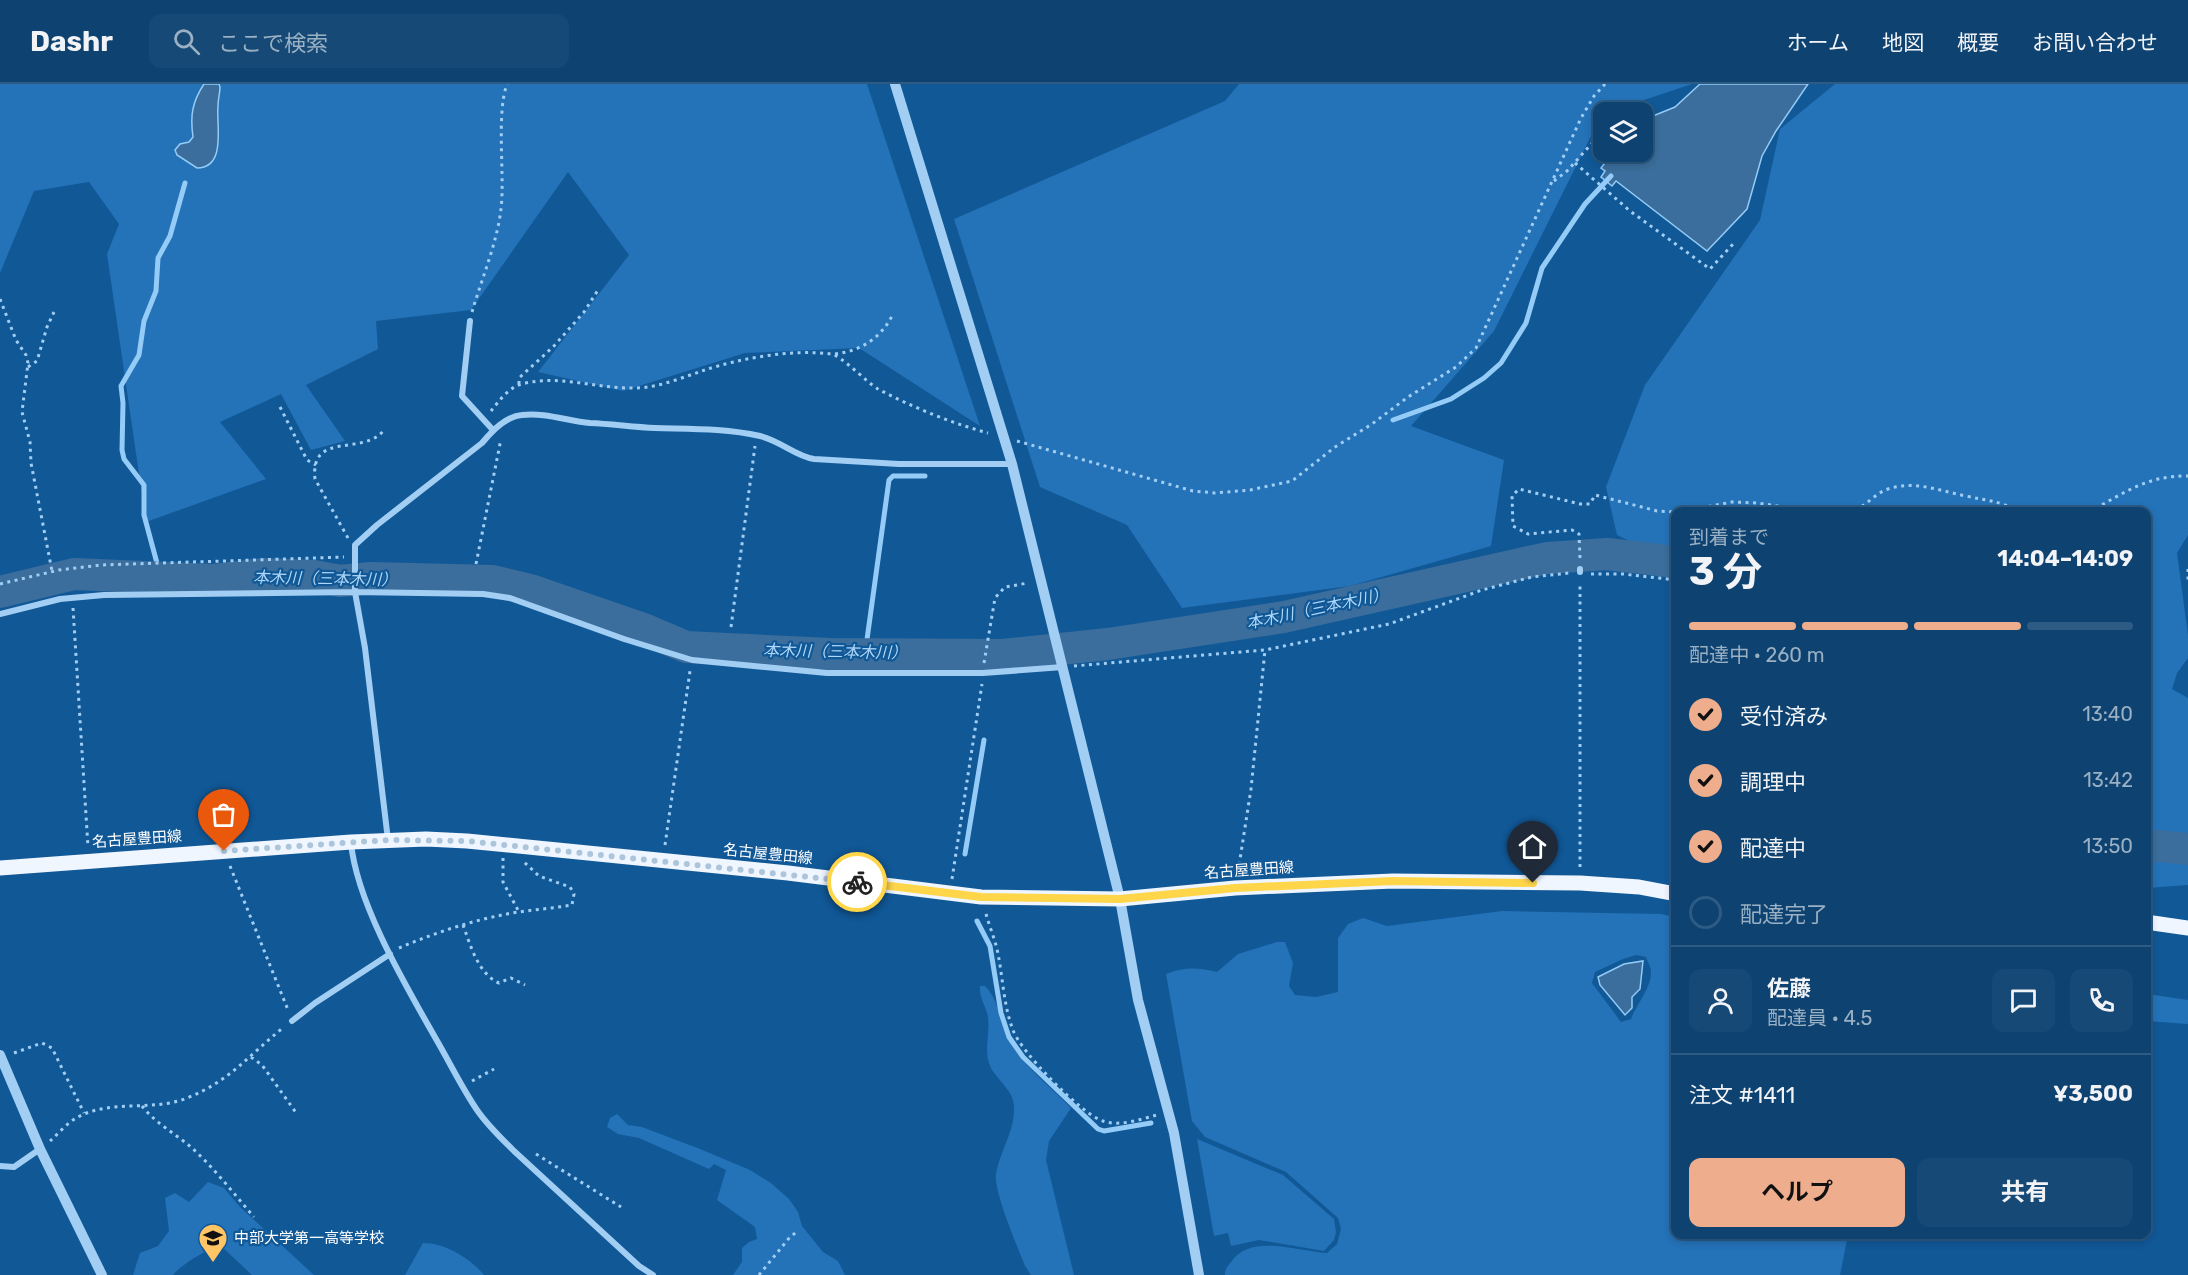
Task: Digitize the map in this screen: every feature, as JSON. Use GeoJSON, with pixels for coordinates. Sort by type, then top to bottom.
{"type":"FeatureCollection","features":[{"type":"Feature","properties":{"kind":"main road","name":"名古屋豊田線"},"geometry":{"type":"LineString","coordinates":[[0,868],[351,842],[446,840],[788,873],[986,897],[1120,899],[1235,888],[1393,881],[1580,883],[1639,887],[1671,893]]}},
{"type":"Feature","properties":{"kind":"main road"},"geometry":{"type":"LineString","coordinates":[[2151,923],[2188,928]]}},
{"type":"Feature","properties":{"kind":"street"},"geometry":{"type":"LineString","coordinates":[[895,84],[1012,464],[1120,899],[1138,1000],[1169,1113],[1190,1215],[1199,1275]]}},
{"type":"Feature","properties":{"kind":"street"},"geometry":{"type":"LineString","coordinates":[[470,321],[462,396],[493,430]]}},
{"type":"Feature","properties":{"kind":"street"},"geometry":{"type":"LineString","coordinates":[[388,840],[368,672],[355,592],[356,545],[377,525],[482,443],[493,430],[519,415],[532,414],[581,422],[735,430],[776,440],[800,455],[814,459],[899,464],[1012,464]]}},
{"type":"Feature","properties":{"kind":"street"},"geometry":{"type":"LineString","coordinates":[[0,614],[36,603],[104,595],[450,593],[510,598],[624,639],[692,660],[827,673],[983,671],[1063,666]]}},
{"type":"Feature","properties":{"kind":"street"},"geometry":{"type":"LineString","coordinates":[[351,842],[353,865],[390,953],[483,1118],[513,1150],[639,1266],[654,1275]]}},
{"type":"Feature","properties":{"kind":"street"},"geometry":{"type":"LineString","coordinates":[[292,1021],[315,1002],[390,953]]}},
{"type":"Feature","properties":{"kind":"street"},"geometry":{"type":"LineString","coordinates":[[1,1056],[40,1149],[102,1275]]}},
{"type":"Feature","properties":{"kind":"street"},"geometry":{"type":"LineString","coordinates":[[0,1166],[14,1167],[40,1149]]}},
{"type":"Feature","properties":{"kind":"path"},"geometry":{"type":"LineString","coordinates":[[470,321],[498,229],[507,84]]}},
{"type":"Feature","properties":{"kind":"path"},"geometry":{"type":"LineString","coordinates":[[834,354],[861,378],[894,397],[977,430],[1193,491],[1227,492],[1292,481],[1335,447],[1466,360],[1476,348],[1581,118],[1594,96],[1605,84]]}},
{"type":"Feature","properties":{"kind":"path"},"geometry":{"type":"LineString","coordinates":[[1552,183],[1575,163],[1593,143]]}},
{"type":"Feature","properties":{"kind":"path"},"geometry":{"type":"LineString","coordinates":[[1575,163],[1630,211],[1710,269],[1733,244]]}},
{"type":"Feature","properties":{"kind":"path"},"geometry":{"type":"LineString","coordinates":[[519,385],[519,378],[553,347],[584,312],[598,291]]}},
{"type":"Feature","properties":{"kind":"path"},"geometry":{"type":"LineString","coordinates":[[0,299],[16,340],[26,355],[28,367],[22,412],[30,442],[52,571]]}},
{"type":"Feature","properties":{"kind":"path"},"geometry":{"type":"LineString","coordinates":[[28,367],[37,361],[54,312]]}},
{"type":"Feature","properties":{"kind":"path"},"geometry":{"type":"LineString","coordinates":[[484,420],[497,403],[519,385],[558,381],[595,386],[644,388],[754,358],[854,351],[873,340],[888,324],[892,316]]}},
{"type":"Feature","properties":{"kind":"path"},"geometry":{"type":"LineString","coordinates":[[280,407],[307,460],[316,465]]}},
{"type":"Feature","properties":{"kind":"path"},"geometry":{"type":"LineString","coordinates":[[356,545],[343,529],[315,479],[316,465],[320,454],[327,450],[370,441],[384,430]]}},
{"type":"Feature","properties":{"kind":"path"},"geometry":{"type":"LineString","coordinates":[[476,564],[501,439],[493,430]]}},
{"type":"Feature","properties":{"kind":"path"},"geometry":{"type":"LineString","coordinates":[[731,627],[757,435]]}},
{"type":"Feature","properties":{"kind":"path"},"geometry":{"type":"LineString","coordinates":[[2099,507],[2143,482],[2166,477],[2188,476]]}},
{"type":"Feature","properties":{"kind":"path"},"geometry":{"type":"LineString","coordinates":[[1861,507],[1884,490],[1898,486],[1935,487],[1964,496],[1998,501],[2009,507]]}},
{"type":"Feature","properties":{"kind":"path"},"geometry":{"type":"LineString","coordinates":[[1580,883],[1580,534],[1572,530],[1528,534],[1513,526],[1512,496],[1519,489],[1580,504],[1590,504],[1595,495],[1657,511],[1671,512]]}},
{"type":"Feature","properties":{"kind":"path"},"geometry":{"type":"LineString","coordinates":[[1704,507],[1732,502],[1785,507]]}},
{"type":"Feature","properties":{"kind":"path"},"geometry":{"type":"LineString","coordinates":[[0,584],[52,571],[145,562],[292,561],[354,558]]}},
{"type":"Feature","properties":{"kind":"path"},"geometry":{"type":"LineString","coordinates":[[2188,569],[2188,583]]}},
{"type":"Feature","properties":{"kind":"path"},"geometry":{"type":"LineString","coordinates":[[1063,666],[1265,650],[1389,624],[1482,590],[1532,578],[1580,571],[1671,580]]}},
{"type":"Feature","properties":{"kind":"path"},"geometry":{"type":"LineString","coordinates":[[950,893],[994,598],[1005,587],[1041,580]]}},
{"type":"Feature","properties":{"kind":"path"},"geometry":{"type":"LineString","coordinates":[[72,598],[88,861]]}},
{"type":"Feature","properties":{"kind":"path"},"geometry":{"type":"LineString","coordinates":[[1235,888],[1251,789],[1265,650]]}},
{"type":"Feature","properties":{"kind":"path"},"geometry":{"type":"LineString","coordinates":[[663,861],[692,660]]}},
{"type":"Feature","properties":{"kind":"path"},"geometry":{"type":"LineString","coordinates":[[503,845],[503,882],[519,912]]}},
{"type":"Feature","properties":{"kind":"path"},"geometry":{"type":"LineString","coordinates":[[390,953],[425,937],[462,925],[519,912],[572,905],[574,894],[570,887],[551,882],[534,873],[522,857],[523,847]]}},
{"type":"Feature","properties":{"kind":"path"},"geometry":{"type":"LineString","coordinates":[[40,1149],[76,1118],[84,1114],[106,1108],[171,1104],[187,1098],[232,1074],[292,1021],[224,851]]}},
{"type":"Feature","properties":{"kind":"path"},"geometry":{"type":"LineString","coordinates":[[986,897],[986,914],[997,947],[1008,1015],[1014,1034],[1035,1062],[1081,1107],[1101,1121],[1121,1123],[1169,1113]]}},
{"type":"Feature","properties":{"kind":"path"},"geometry":{"type":"LineString","coordinates":[[462,925],[477,960],[494,981],[499,983],[511,978],[525,985]]}},
{"type":"Feature","properties":{"kind":"path"},"geometry":{"type":"LineString","coordinates":[[1,1056],[42,1044],[52,1048],[84,1114]]}},
{"type":"Feature","properties":{"kind":"path"},"geometry":{"type":"LineString","coordinates":[[251,1057],[262,1065],[297,1114]]}},
{"type":"Feature","properties":{"kind":"path"},"geometry":{"type":"LineString","coordinates":[[462,1084],[494,1070]]}},
{"type":"Feature","properties":{"kind":"path"},"geometry":{"type":"LineString","coordinates":[[142,1106],[148,1114],[174,1133],[209,1165],[254,1217]]}},
{"type":"Feature","properties":{"kind":"path"},"geometry":{"type":"LineString","coordinates":[[513,1150],[522,1145],[621,1208]]}},
{"type":"Feature","properties":{"kind":"path"},"geometry":{"type":"LineString","coordinates":[[759,1275],[790,1237],[798,1231]]}},
{"type":"Feature","properties":{"kind":"shaded area"},"geometry":{"type":"Polygon","coordinates":[[[0,84],[867,84],[980,426],[859,348],[745,353],[623,391],[538,372],[629,255],[568,172],[471,310],[376,321],[378,349],[306,385],[345,441],[311,450],[281,394],[220,422],[266,479],[146,522],[107,254],[119,224],[89,182],[34,191],[0,273],[0,84]]]}},
{"type":"Feature","properties":{"kind":"shaded area"},"geometry":{"type":"Polygon","coordinates":[[[204,84],[219,84],[220,87],[218,144],[213,161],[197,168],[177,155],[175,150],[180,144],[189,142],[193,137],[193,109],[204,84]]]}},
{"type":"Feature","properties":{"kind":"shaded area"},"geometry":{"type":"Polygon","coordinates":[[[1239,84],[1692,84],[1638,102],[1593,102],[1593,132],[1494,331],[1411,426],[1504,460],[1491,546],[1350,586],[1182,608],[1127,525],[1040,487],[954,219],[1225,101],[1239,84]]]}},
{"type":"Feature","properties":{"kind":"shaded area"},"geometry":{"type":"Polygon","coordinates":[[[1700,84],[1808,84],[1762,156],[1747,209],[1707,251],[1616,181],[1612,186],[1601,177],[1605,171],[1601,168],[1606,162],[1653,162],[1653,116],[1675,107],[1700,84]]]}},
{"type":"Feature","properties":{"kind":"shaded area"},"geometry":{"type":"Polygon","coordinates":[[[1835,84],[2188,84],[2188,535],[2177,553],[2188,635],[2188,658],[2177,673],[2172,689],[2188,698],[2188,885],[2151,888],[2151,507],[1671,507],[1671,553],[1643,548],[1617,535],[1606,487],[1645,385],[1760,220],[1780,129],[1835,84]]]}},
{"type":"Feature","properties":{"kind":"shaded area"},"geometry":{"type":"Polygon","coordinates":[[[1502,911],[1661,914],[1671,916],[1671,1239],[1847,1239],[1840,1275],[1225,1275],[1226,1268],[1239,1253],[1250,1248],[1275,1246],[1327,1253],[1337,1244],[1341,1229],[1338,1218],[1286,1172],[1205,1137],[1192,1121],[1166,974],[1191,969],[1217,972],[1238,954],[1277,942],[1285,942],[1293,963],[1289,986],[1295,995],[1316,997],[1338,992],[1338,938],[1348,924],[1363,918],[1387,926],[1502,911]],[[1636,955],[1595,972],[1592,983],[1621,1022],[1631,1019],[1649,983],[1651,969],[1646,957],[1636,955]]]}},
{"type":"Feature","properties":{"kind":"shaded area"},"geometry":{"type":"Polygon","coordinates":[[[1643,961],[1640,989],[1632,997],[1632,1008],[1625,1015],[1600,985],[1598,977],[1624,964],[1643,961]]]}},
{"type":"Feature","properties":{"kind":"shaded area"},"geometry":{"type":"Polygon","coordinates":[[[980,986],[985,986],[990,992],[1010,1041],[1020,1056],[1033,1072],[1071,1108],[1049,1141],[1046,1160],[1074,1275],[1031,1275],[1025,1266],[998,1193],[996,1174],[1010,1133],[1014,1107],[1011,1096],[988,1061],[988,1020],[980,986]]]}},
{"type":"Feature","properties":{"kind":"shaded area"},"geometry":{"type":"Polygon","coordinates":[[[2151,995],[2188,1000],[2188,1024],[2151,1021],[2151,995]]]}},
{"type":"Feature","properties":{"kind":"shaded area"},"geometry":{"type":"Polygon","coordinates":[[[617,1114],[628,1125],[642,1127],[700,1149],[750,1170],[771,1183],[789,1199],[798,1212],[802,1226],[823,1252],[838,1261],[845,1275],[733,1275],[742,1262],[742,1248],[757,1239],[755,1227],[717,1200],[726,1170],[714,1164],[709,1169],[639,1138],[618,1134],[607,1127],[610,1118],[617,1114]]]}},
{"type":"Feature","properties":{"kind":"shaded area"},"geometry":{"type":"Polygon","coordinates":[[[1197,1139],[1283,1175],[1334,1219],[1336,1232],[1334,1240],[1324,1251],[1259,1240],[1231,1246],[1228,1233],[1214,1236],[1197,1139]]]}},
{"type":"Feature","properties":{"kind":"shaded area"},"geometry":{"type":"Polygon","coordinates":[[[208,1182],[224,1188],[240,1207],[314,1275],[252,1275],[221,1246],[195,1258],[173,1275],[133,1275],[140,1253],[158,1246],[169,1231],[165,1198],[175,1193],[189,1202],[208,1182]]]}},
{"type":"Feature","properties":{"kind":"shaded area"},"geometry":{"type":"Polygon","coordinates":[[[423,1243],[440,1246],[456,1253],[472,1263],[484,1275],[405,1275],[423,1243]]]}},
{"type":"Feature","properties":{"kind":"waterway"},"geometry":{"type":"LineString","coordinates":[[1393,420],[1451,399],[1484,378],[1501,363],[1526,323],[1542,268],[1585,204],[1611,176]]}},
{"type":"Feature","properties":{"kind":"waterway"},"geometry":{"type":"LineString","coordinates":[[161,578],[144,515],[144,485],[124,459],[122,450],[121,386],[139,355],[144,321],[156,291],[158,258],[170,236],[185,183]]}},
{"type":"Feature","properties":{"kind":"waterway"},"geometry":{"type":"LineString","coordinates":[[865,654],[889,480],[893,476],[925,476]]}},
{"type":"Feature","properties":{"kind":"waterway","name":"本木川（三本木川）"},"geometry":{"type":"LineString","coordinates":[[0,592],[74,574],[215,580],[264,574],[314,576],[340,581],[371,578],[493,581],[530,590],[646,630],[686,647],[830,654],[1003,655],[1108,644],[1284,617],[1547,558],[1607,554],[1671,561]]}},
{"type":"Feature","properties":{"kind":"waterway"},"geometry":{"type":"LineString","coordinates":[[965,854],[984,740]]}},
{"type":"Feature","properties":{"kind":"waterway","name":"本木川（三本木川）"},"geometry":{"type":"LineString","coordinates":[[2151,847],[2188,849]]}},
{"type":"Feature","properties":{"kind":"waterway"},"geometry":{"type":"LineString","coordinates":[[977,921],[990,946],[1001,1013],[1009,1037],[1023,1057],[1098,1129],[1104,1131],[1151,1123]]}},
{"type":"Feature","properties":{"kind":"way so far"},"geometry":{"type":"LineString","coordinates":[[224,851],[388,840],[467,841],[857,882]]}},
{"type":"Feature","properties":{"kind":"place","name":"中部大学第一高等学校"},"geometry":{"type":"Point","coordinates":[213,1264]}},
{"type":"Feature","properties":{"kind":"route"},"geometry":{"type":"LineString","coordinates":[[857,882],[981,897],[1120,899],[1235,888],[1393,881],[1533,883]]}}]}
